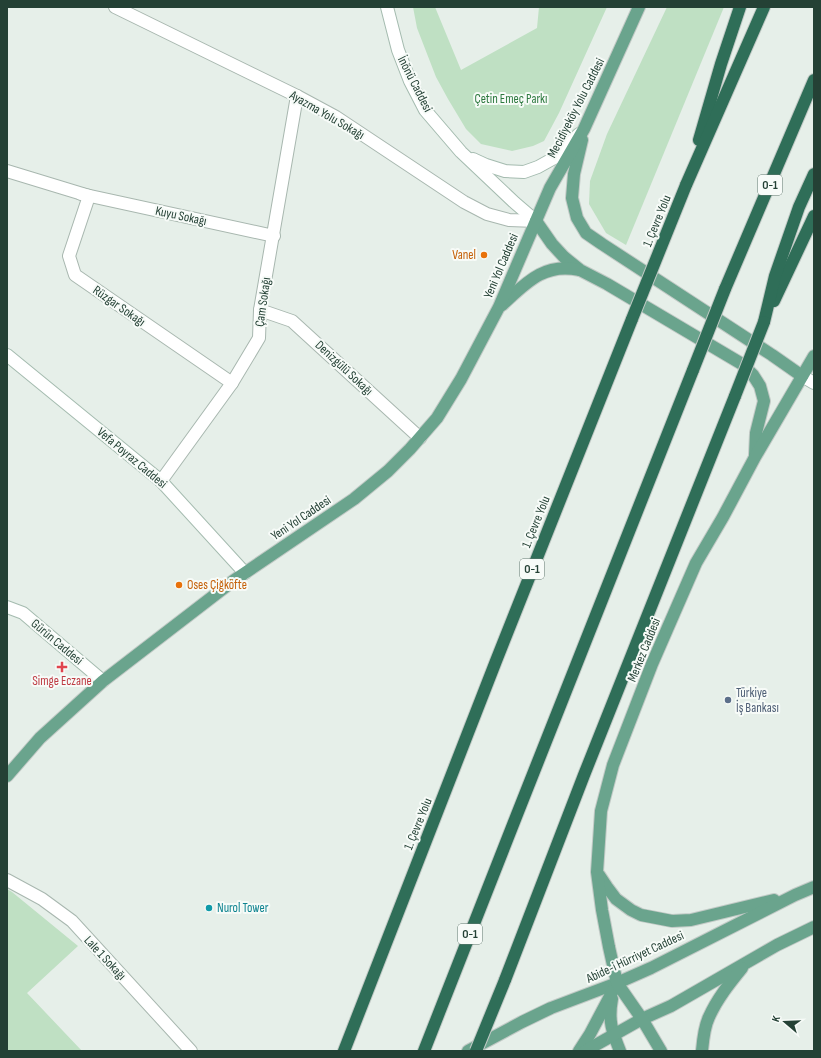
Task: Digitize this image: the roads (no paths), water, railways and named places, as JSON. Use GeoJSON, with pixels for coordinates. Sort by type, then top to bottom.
{"type":"FeatureCollection","features":[{"type":"Feature","properties":{"kind":"highway"},"geometry":{"type":"LineString","coordinates":[[686,185],[721,64],[740,7]]}},
{"type":"Feature","properties":{"kind":"highway","name":"1. Çevre Yolu"},"geometry":{"type":"LineString","coordinates":[[344,1051],[373,973],[632,319],[686,185],[764,7]]}},
{"type":"Feature","properties":{"kind":"highway","name":"O-1"},"geometry":{"type":"LineString","coordinates":[[424,1051],[725,290],[814,80]]}},
{"type":"Feature","properties":{"kind":"highway"},"geometry":{"type":"LineString","coordinates":[[764,322],[775,276],[800,207],[814,174]]}},
{"type":"Feature","properties":{"kind":"highway"},"geometry":{"type":"LineString","coordinates":[[476,1051],[764,322],[814,216]]}},
{"type":"Feature","properties":{"kind":"main road","name":"Mecidiyeköy Yolu Caddesi"},"geometry":{"type":"LineString","coordinates":[[536,221],[550,188],[584,129],[639,7]]}},
{"type":"Feature","properties":{"kind":"main road"},"geometry":{"type":"LineString","coordinates":[[584,129],[574,174],[572,198],[577,218],[586,233],[772,354],[802,376]]}},
{"type":"Feature","properties":{"kind":"main road"},"geometry":{"type":"LineString","coordinates":[[536,221],[552,244],[564,257],[580,270],[607,284],[742,364],[753,375],[760,386],[764,401],[756,433],[754,457]]}},
{"type":"Feature","properties":{"kind":"main road","name":"Yeni Yol Caddesi"},"geometry":{"type":"LineString","coordinates":[[8,772],[40,738],[103,681],[245,573],[354,499],[388,471],[410,449],[437,418],[461,379],[499,307],[536,221]]}},
{"type":"Feature","properties":{"kind":"main road"},"geometry":{"type":"LineString","coordinates":[[499,307],[526,284],[545,272],[569,267],[580,270]]}},
{"type":"Feature","properties":{"kind":"main road","name":"Merkez Caddesi"},"geometry":{"type":"LineString","coordinates":[[617,983],[596,872],[601,811],[613,765],[652,664],[696,563],[754,457],[814,356]]}},
{"type":"Feature","properties":{"kind":"main road"},"geometry":{"type":"LineString","coordinates":[[596,872],[616,899],[631,910],[641,915],[672,922],[691,920],[795,895]]}},
{"type":"Feature","properties":{"kind":"main road","name":"Abide-i Hürriyet Caddesi"},"geometry":{"type":"LineString","coordinates":[[468,1051],[551,1008],[617,983],[650,968],[795,895],[814,887]]}},
{"type":"Feature","properties":{"kind":"main road"},"geometry":{"type":"LineString","coordinates":[[585,1051],[642,1019],[671,1006],[777,945],[814,927]]}},
{"type":"Feature","properties":{"kind":"main road"},"geometry":{"type":"LineString","coordinates":[[702,1051],[708,1018],[722,992],[747,963]]}},
{"type":"Feature","properties":{"kind":"main road"},"geometry":{"type":"LineString","coordinates":[[617,983],[642,1019],[660,1051]]}},
{"type":"Feature","properties":{"kind":"main road"},"geometry":{"type":"LineString","coordinates":[[617,983],[610,1011],[611,1025],[620,1051]]}},
{"type":"Feature","properties":{"kind":"main road"},"geometry":{"type":"LineString","coordinates":[[579,1051],[590,1034],[617,983]]}},
{"type":"Feature","properties":{"kind":"street","name":"Ayazma Yolu Sokağı"},"geometry":{"type":"LineString","coordinates":[[115,7],[297,96],[336,117],[464,202],[487,214],[509,220],[536,221]]}},
{"type":"Feature","properties":{"kind":"street","name":"İnönü Caddesi"},"geometry":{"type":"LineString","coordinates":[[388,7],[398,50],[410,81],[425,110],[461,152],[536,221]]}},
{"type":"Feature","properties":{"kind":"street","name":"Çam Sokağı"},"geometry":{"type":"LineString","coordinates":[[161,481],[232,383],[259,338],[260,310],[297,96]]}},
{"type":"Feature","properties":{"kind":"street","name":"İnönü Caddesi"},"geometry":{"type":"LineString","coordinates":[[461,152],[486,165],[505,171],[524,172],[538,167],[556,157],[584,129]]}},
{"type":"Feature","properties":{"kind":"street","name":"Kuyu Sokağı"},"geometry":{"type":"LineString","coordinates":[[7,172],[89,196]]}},
{"type":"Feature","properties":{"kind":"street","name":"Kuyu Sokağı"},"geometry":{"type":"LineString","coordinates":[[7,178],[274,236]]}},
{"type":"Feature","properties":{"kind":"street","name":"Rüzgar Sokağı"},"geometry":{"type":"LineString","coordinates":[[89,196],[69,256],[75,275],[232,383]]}},
{"type":"Feature","properties":{"kind":"street","name":"Denizgülü Sokağı"},"geometry":{"type":"LineString","coordinates":[[260,310],[292,321],[420,438]]}},
{"type":"Feature","properties":{"kind":"street","name":"Vefa Poyraz Caddesi"},"geometry":{"type":"LineString","coordinates":[[7,355],[161,481],[245,573]]}},
{"type":"Feature","properties":{"kind":"street"},"geometry":{"type":"LineString","coordinates":[[802,376],[814,383]]}},
{"type":"Feature","properties":{"kind":"street","name":"Gürün Caddesi"},"geometry":{"type":"LineString","coordinates":[[7,607],[23,613],[103,681]]}},
{"type":"Feature","properties":{"kind":"street","name":"Lale 1 Sokağı"},"geometry":{"type":"LineString","coordinates":[[7,880],[42,899],[72,921],[191,1051]]}},
{"type":"Feature","properties":{"kind":"place","name":"Vanel"},"geometry":{"type":"Point","coordinates":[484,255]}},
{"type":"Feature","properties":{"kind":"place","name":"Oses Çiğköfte"},"geometry":{"type":"Point","coordinates":[179,585]}},
{"type":"Feature","properties":{"kind":"place","name":"Simge Eczane"},"geometry":{"type":"Point","coordinates":[62,667]}},
{"type":"Feature","properties":{"kind":"place","name":"Türkiye İş Bankası"},"geometry":{"type":"Point","coordinates":[728,700]}},
{"type":"Feature","properties":{"kind":"place","name":"Nurol Tower"},"geometry":{"type":"Point","coordinates":[209,908]}},
{"type":"Feature","properties":{"kind":"park label","name":"Çetin Emeç Parkı"},"geometry":{"type":"Point","coordinates":[511,99]}}]}
